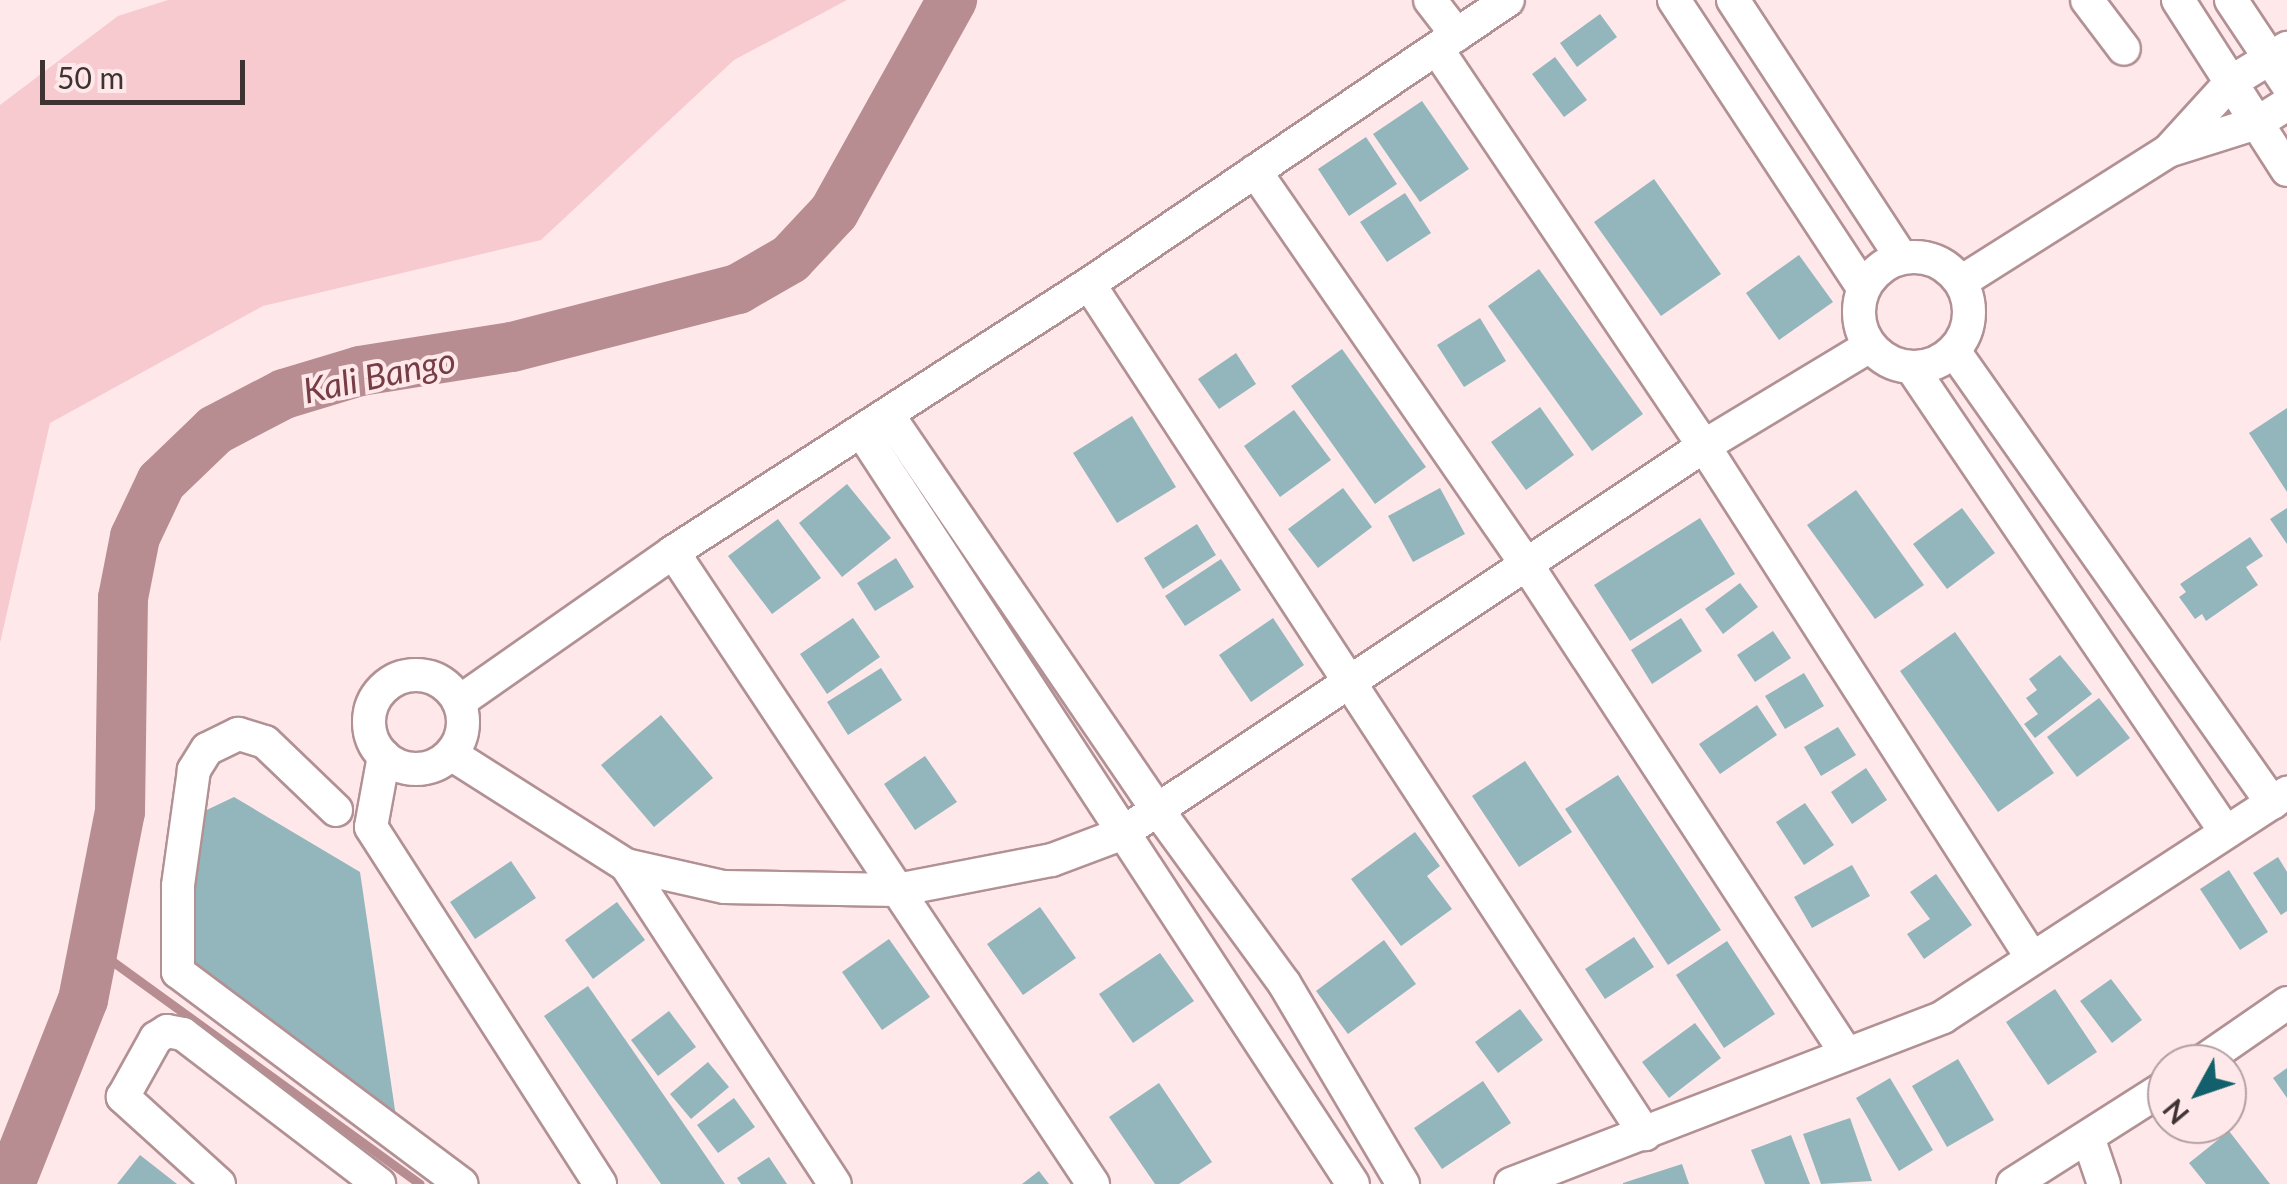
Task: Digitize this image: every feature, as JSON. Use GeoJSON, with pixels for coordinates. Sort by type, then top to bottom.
{"type":"FeatureCollection","features":[{"type":"Feature","properties":{"kind":"street"},"geometry":{"type":"LineString","coordinates":[[1430,0],[1447,42],[2032,958]]}},
{"type":"Feature","properties":{"kind":"street"},"geometry":{"type":"LineString","coordinates":[[459,702],[673,552],[1088,284],[1508,0]]}},
{"type":"Feature","properties":{"kind":"street"},"geometry":{"type":"LineString","coordinates":[[1674,0],[1862,288]]}},
{"type":"Feature","properties":{"kind":"street"},"geometry":{"type":"LineString","coordinates":[[1733,0],[1901,257]]}},
{"type":"Feature","properties":{"kind":"street"},"geometry":{"type":"LineString","coordinates":[[2088,0],[2124,49]]}},
{"type":"Feature","properties":{"kind":"street"},"geometry":{"type":"LineString","coordinates":[[2178,0],[2287,170]]}},
{"type":"Feature","properties":{"kind":"street"},"geometry":{"type":"LineString","coordinates":[[2168,151],[2230,82],[2282,63],[2231,0]]}},
{"type":"Feature","properties":{"kind":"street"},"geometry":{"type":"LineString","coordinates":[[1962,282],[2168,151],[2257,123],[2287,104]]}},
{"type":"Feature","properties":{"kind":"street"},"geometry":{"type":"LineString","coordinates":[[1255,171],[1529,568],[1846,1054]]}},
{"type":"Feature","properties":{"kind":"street"},"geometry":{"type":"LineString","coordinates":[[1901,257],[1935,260],[1962,282],[1970,318],[1954,351],[1912,368],[1888,362],[1870,346],[1858,308],[1862,288],[1878,268],[1901,257]]}},
{"type":"Feature","properties":{"kind":"street"},"geometry":{"type":"LineString","coordinates":[[1088,284],[1645,1134]]}},
{"type":"Feature","properties":{"kind":"street"},"geometry":{"type":"LineString","coordinates":[[451,754],[626,865],[724,887],[897,890],[1036,864],[1121,834],[1529,568],[1704,446],[1870,346]]}},
{"type":"Feature","properties":{"kind":"street"},"geometry":{"type":"LineString","coordinates":[[1511,1184],[1943,1017],[2279,798],[1954,351]]}},
{"type":"Feature","properties":{"kind":"street"},"geometry":{"type":"LineString","coordinates":[[1912,368],[2225,831]]}},
{"type":"Feature","properties":{"kind":"street"},"geometry":{"type":"LineString","coordinates":[[875,424],[1284,983],[1404,1184]]}},
{"type":"Feature","properties":{"kind":"street"},"geometry":{"type":"LineString","coordinates":[[875,424],[1121,834],[1353,1184]]}},
{"type":"Feature","properties":{"kind":"street"},"geometry":{"type":"LineString","coordinates":[[673,552],[1092,1184]]}},
{"type":"Feature","properties":{"kind":"street"},"geometry":{"type":"LineString","coordinates":[[384,756],[418,769],[451,754],[460,738],[459,702],[432,677],[396,678],[381,690],[368,723],[384,756],[371,827],[600,1184]]}},
{"type":"Feature","properties":{"kind":"street"},"geometry":{"type":"LineString","coordinates":[[336,810],[265,742],[238,734],[207,749],[194,770],[178,886],[178,972],[461,1184]]}},
{"type":"Feature","properties":{"kind":"street"},"geometry":{"type":"LineString","coordinates":[[626,865],[834,1184]]}},
{"type":"Feature","properties":{"kind":"street"},"geometry":{"type":"LineString","coordinates":[[2228,1044],[2287,1003]]}},
{"type":"Feature","properties":{"kind":"street"},"geometry":{"type":"LineString","coordinates":[[219,1184],[125,1101],[125,1085],[167,1031],[183,1034],[379,1184]]}},
{"type":"Feature","properties":{"kind":"street"},"geometry":{"type":"LineString","coordinates":[[2013,1184],[2090,1140],[2147,1100]]}},
{"type":"Feature","properties":{"kind":"street"},"geometry":{"type":"LineString","coordinates":[[2090,1140],[2104,1184]]}},
{"type":"Feature","properties":{"kind":"shaded area"},"geometry":{"type":"Polygon","coordinates":[[[168,0],[847,0],[734,60],[541,240],[263,306],[50,423],[0,643],[0,105],[118,16],[168,0]]]}},
{"type":"Feature","properties":{"kind":"building"},"geometry":{"type":"Polygon","coordinates":[[[1600,14],[1617,37],[1577,67],[1560,43],[1600,14]]]}},
{"type":"Feature","properties":{"kind":"building"},"geometry":{"type":"Polygon","coordinates":[[[1555,57],[1587,100],[1564,117],[1532,74],[1555,57]]]}},
{"type":"Feature","properties":{"kind":"building"},"geometry":{"type":"Polygon","coordinates":[[[1422,101],[1469,169],[1420,202],[1373,134],[1422,101]]]}},
{"type":"Feature","properties":{"kind":"building"},"geometry":{"type":"Polygon","coordinates":[[[1366,137],[1397,184],[1349,216],[1318,169],[1366,137]]]}},
{"type":"Feature","properties":{"kind":"building"},"geometry":{"type":"Polygon","coordinates":[[[1654,179],[1721,274],[1661,316],[1594,222],[1654,179]]]}},
{"type":"Feature","properties":{"kind":"building"},"geometry":{"type":"Polygon","coordinates":[[[1405,193],[1431,233],[1387,262],[1360,222],[1405,193]]]}},
{"type":"Feature","properties":{"kind":"building"},"geometry":{"type":"Polygon","coordinates":[[[1799,255],[1833,302],[1779,340],[1746,293],[1799,255]]]}},
{"type":"Feature","properties":{"kind":"building"},"geometry":{"type":"Polygon","coordinates":[[[1539,269],[1643,414],[1592,451],[1488,306],[1539,269]]]}},
{"type":"Feature","properties":{"kind":"building"},"geometry":{"type":"Polygon","coordinates":[[[1480,318],[1506,361],[1464,387],[1437,345],[1480,318]]]}},
{"type":"Feature","properties":{"kind":"building"},"geometry":{"type":"Polygon","coordinates":[[[1342,349],[1426,467],[1375,504],[1291,386],[1342,349]]]}},
{"type":"Feature","properties":{"kind":"building"},"geometry":{"type":"Polygon","coordinates":[[[1236,353],[1256,384],[1219,409],[1198,379],[1236,353]]]}},
{"type":"Feature","properties":{"kind":"building"},"geometry":{"type":"Polygon","coordinates":[[[1540,407],[1574,455],[1526,490],[1491,442],[1540,407]]]}},
{"type":"Feature","properties":{"kind":"building"},"geometry":{"type":"Polygon","coordinates":[[[2287,408],[2287,492],[2249,433],[2287,408]]]}},
{"type":"Feature","properties":{"kind":"building"},"geometry":{"type":"Polygon","coordinates":[[[1294,410],[1331,460],[1280,497],[1244,446],[1294,410]]]}},
{"type":"Feature","properties":{"kind":"building"},"geometry":{"type":"Polygon","coordinates":[[[1132,416],[1176,487],[1117,523],[1073,453],[1132,416]]]}},
{"type":"Feature","properties":{"kind":"building"},"geometry":{"type":"Polygon","coordinates":[[[847,484],[891,538],[842,577],[799,523],[847,484]]]}},
{"type":"Feature","properties":{"kind":"building"},"geometry":{"type":"Polygon","coordinates":[[[1343,488],[1372,527],[1318,568],[1288,529],[1343,488]]]}},
{"type":"Feature","properties":{"kind":"building"},"geometry":{"type":"Polygon","coordinates":[[[1440,488],[1465,534],[1413,562],[1388,516],[1440,488]]]}},
{"type":"Feature","properties":{"kind":"building"},"geometry":{"type":"Polygon","coordinates":[[[1856,490],[1924,585],[1875,619],[1807,525],[1856,490]]]}},
{"type":"Feature","properties":{"kind":"building"},"geometry":{"type":"Polygon","coordinates":[[[1962,508],[1995,553],[1947,589],[1913,544],[1962,508]]]}},
{"type":"Feature","properties":{"kind":"building"},"geometry":{"type":"Polygon","coordinates":[[[2287,508],[2287,544],[2270,519],[2287,508]]]}},
{"type":"Feature","properties":{"kind":"building"},"geometry":{"type":"Polygon","coordinates":[[[1700,518],[1735,574],[1630,641],[1594,585],[1700,518]]]}},
{"type":"Feature","properties":{"kind":"building"},"geometry":{"type":"Polygon","coordinates":[[[778,519],[821,578],[772,614],[728,556],[778,519]]]}},
{"type":"Feature","properties":{"kind":"building"},"geometry":{"type":"Polygon","coordinates":[[[1197,524],[1216,555],[1163,589],[1144,558],[1197,524]]]}},
{"type":"Feature","properties":{"kind":"building"},"geometry":{"type":"Polygon","coordinates":[[[2250,537],[2263,556],[2246,567],[2258,585],[2206,621],[2202,614],[2195,619],[2179,597],[2186,592],[2180,584],[2250,537]]]}},
{"type":"Feature","properties":{"kind":"building"},"geometry":{"type":"Polygon","coordinates":[[[896,558],[914,587],[875,611],[857,583],[896,558]]]}},
{"type":"Feature","properties":{"kind":"building"},"geometry":{"type":"Polygon","coordinates":[[[1221,559],[1241,590],[1185,626],[1165,596],[1221,559]]]}},
{"type":"Feature","properties":{"kind":"building"},"geometry":{"type":"Polygon","coordinates":[[[1740,583],[1758,607],[1723,634],[1705,609],[1740,583]]]}},
{"type":"Feature","properties":{"kind":"building"},"geometry":{"type":"Polygon","coordinates":[[[853,618],[880,657],[827,694],[800,654],[853,618]]]}},
{"type":"Feature","properties":{"kind":"building"},"geometry":{"type":"Polygon","coordinates":[[[1273,618],[1304,665],[1251,702],[1219,655],[1273,618]]]}},
{"type":"Feature","properties":{"kind":"building"},"geometry":{"type":"Polygon","coordinates":[[[1681,618],[1702,651],[1652,684],[1631,650],[1681,618]]]}},
{"type":"Feature","properties":{"kind":"building"},"geometry":{"type":"Polygon","coordinates":[[[1773,631],[1791,658],[1755,682],[1737,655],[1773,631]]]}},
{"type":"Feature","properties":{"kind":"building"},"geometry":{"type":"Polygon","coordinates":[[[1955,632],[2054,773],[1998,812],[1900,671],[1955,632]]]}},
{"type":"Feature","properties":{"kind":"building"},"geometry":{"type":"Polygon","coordinates":[[[2060,655],[2092,694],[2035,738],[2024,724],[2038,714],[2026,698],[2037,690],[2029,679],[2060,655]]]}},
{"type":"Feature","properties":{"kind":"building"},"geometry":{"type":"Polygon","coordinates":[[[881,668],[902,700],[848,735],[827,702],[881,668]]]}},
{"type":"Feature","properties":{"kind":"building"},"geometry":{"type":"Polygon","coordinates":[[[1804,673],[1824,706],[1785,729],[1765,696],[1804,673]]]}},
{"type":"Feature","properties":{"kind":"building"},"geometry":{"type":"Polygon","coordinates":[[[2099,698],[2130,738],[2077,777],[2047,737],[2099,698]]]}},
{"type":"Feature","properties":{"kind":"building"},"geometry":{"type":"Polygon","coordinates":[[[1757,705],[1777,735],[1720,774],[1699,744],[1757,705]]]}},
{"type":"Feature","properties":{"kind":"building"},"geometry":{"type":"Polygon","coordinates":[[[661,715],[713,778],[654,827],[601,765],[661,715]]]}},
{"type":"Feature","properties":{"kind":"building"},"geometry":{"type":"Polygon","coordinates":[[[1838,727],[1856,755],[1821,776],[1804,747],[1838,727]]]}},
{"type":"Feature","properties":{"kind":"building"},"geometry":{"type":"Polygon","coordinates":[[[925,756],[957,802],[915,830],[884,784],[925,756]]]}},
{"type":"Feature","properties":{"kind":"building"},"geometry":{"type":"Polygon","coordinates":[[[1525,761],[1572,832],[1519,867],[1472,796],[1525,761]]]}},
{"type":"Feature","properties":{"kind":"building"},"geometry":{"type":"Polygon","coordinates":[[[1866,768],[1887,800],[1852,824],[1831,792],[1866,768]]]}},
{"type":"Feature","properties":{"kind":"building"},"geometry":{"type":"Polygon","coordinates":[[[1618,775],[1721,930],[1668,965],[1565,809],[1618,775]]]}},
{"type":"Feature","properties":{"kind":"building"},"geometry":{"type":"Polygon","coordinates":[[[234,797],[360,872],[396,1117],[183,963],[194,816],[234,797]]]}},
{"type":"Feature","properties":{"kind":"building"},"geometry":{"type":"Polygon","coordinates":[[[1805,803],[1834,845],[1804,865],[1776,822],[1805,803]]]}},
{"type":"Feature","properties":{"kind":"building"},"geometry":{"type":"Polygon","coordinates":[[[1415,832],[1440,866],[1427,876],[1452,909],[1401,946],[1351,879],[1415,832]]]}},
{"type":"Feature","properties":{"kind":"building"},"geometry":{"type":"Polygon","coordinates":[[[2278,857],[2287,872],[2287,911],[2281,915],[2253,873],[2278,857]]]}},
{"type":"Feature","properties":{"kind":"building"},"geometry":{"type":"Polygon","coordinates":[[[511,861],[536,898],[475,939],[450,902],[511,861]]]}},
{"type":"Feature","properties":{"kind":"building"},"geometry":{"type":"Polygon","coordinates":[[[1852,865],[1870,896],[1812,928],[1794,897],[1852,865]]]}},
{"type":"Feature","properties":{"kind":"building"},"geometry":{"type":"Polygon","coordinates":[[[2229,870],[2268,932],[2240,950],[2200,889],[2229,870]]]}},
{"type":"Feature","properties":{"kind":"building"},"geometry":{"type":"Polygon","coordinates":[[[1936,874],[1972,925],[1924,959],[1907,934],[1930,919],[1910,892],[1936,874]]]}},
{"type":"Feature","properties":{"kind":"building"},"geometry":{"type":"Polygon","coordinates":[[[617,902],[645,940],[593,979],[565,940],[617,902]]]}},
{"type":"Feature","properties":{"kind":"building"},"geometry":{"type":"Polygon","coordinates":[[[1040,907],[1076,958],[1023,995],[987,944],[1040,907]]]}},
{"type":"Feature","properties":{"kind":"building"},"geometry":{"type":"Polygon","coordinates":[[[1634,937],[1654,967],[1605,999],[1585,969],[1634,937]]]}},
{"type":"Feature","properties":{"kind":"building"},"geometry":{"type":"Polygon","coordinates":[[[889,939],[930,997],[882,1030],[842,972],[889,939]]]}},
{"type":"Feature","properties":{"kind":"building"},"geometry":{"type":"Polygon","coordinates":[[[1384,940],[1416,984],[1348,1034],[1316,991],[1384,940]]]}},
{"type":"Feature","properties":{"kind":"building"},"geometry":{"type":"Polygon","coordinates":[[[1727,941],[1775,1014],[1724,1048],[1676,975],[1727,941]]]}},
{"type":"Feature","properties":{"kind":"building"},"geometry":{"type":"Polygon","coordinates":[[[1160,953],[1194,1001],[1133,1043],[1099,994],[1160,953]]]}},
{"type":"Feature","properties":{"kind":"building"},"geometry":{"type":"Polygon","coordinates":[[[2111,979],[2142,1020],[2112,1043],[2080,1001],[2111,979]]]}},
{"type":"Feature","properties":{"kind":"building"},"geometry":{"type":"Polygon","coordinates":[[[588,986],[725,1184],[661,1184],[544,1016],[588,986]]]}},
{"type":"Feature","properties":{"kind":"building"},"geometry":{"type":"Polygon","coordinates":[[[2055,989],[2097,1052],[2048,1085],[2006,1022],[2055,989]]]}},
{"type":"Feature","properties":{"kind":"building"},"geometry":{"type":"Polygon","coordinates":[[[1520,1009],[1543,1040],[1498,1073],[1475,1042],[1520,1009]]]}},
{"type":"Feature","properties":{"kind":"building"},"geometry":{"type":"Polygon","coordinates":[[[669,1011],[696,1047],[658,1076],[631,1040],[669,1011]]]}},
{"type":"Feature","properties":{"kind":"building"},"geometry":{"type":"Polygon","coordinates":[[[1695,1023],[1721,1058],[1669,1098],[1642,1062],[1695,1023]]]}},
{"type":"Feature","properties":{"kind":"building"},"geometry":{"type":"Polygon","coordinates":[[[1958,1059],[1994,1120],[1947,1147],[1912,1086],[1958,1059]]]}},
{"type":"Feature","properties":{"kind":"building"},"geometry":{"type":"Polygon","coordinates":[[[708,1062],[729,1087],[691,1119],[670,1094],[708,1062]]]}},
{"type":"Feature","properties":{"kind":"building"},"geometry":{"type":"Polygon","coordinates":[[[2287,1068],[2287,1098],[2273,1078],[2287,1068]]]}},
{"type":"Feature","properties":{"kind":"building"},"geometry":{"type":"Polygon","coordinates":[[[1890,1078],[1933,1150],[1899,1171],[1856,1098],[1890,1078]]]}},
{"type":"Feature","properties":{"kind":"building"},"geometry":{"type":"Polygon","coordinates":[[[1483,1081],[1511,1123],[1442,1169],[1414,1128],[1483,1081]]]}},
{"type":"Feature","properties":{"kind":"building"},"geometry":{"type":"Polygon","coordinates":[[[1159,1083],[1212,1162],[1179,1184],[1155,1184],[1109,1117],[1159,1083]]]}},
{"type":"Feature","properties":{"kind":"building"},"geometry":{"type":"Polygon","coordinates":[[[734,1098],[755,1127],[718,1153],[697,1125],[734,1098]]]}},
{"type":"Feature","properties":{"kind":"building"},"geometry":{"type":"Polygon","coordinates":[[[1850,1118],[1872,1181],[1821,1184],[1803,1134],[1850,1118]]]}},
{"type":"Feature","properties":{"kind":"building"},"geometry":{"type":"Polygon","coordinates":[[[1791,1135],[1810,1184],[1765,1184],[1751,1150],[1791,1135]]]}},
{"type":"Feature","properties":{"kind":"building"},"geometry":{"type":"Polygon","coordinates":[[[2213,1144],[2239,1144],[2270,1184],[2206,1184],[2189,1163],[2213,1144]]]}},
{"type":"Feature","properties":{"kind":"building"},"geometry":{"type":"Polygon","coordinates":[[[140,1155],[177,1184],[117,1184],[140,1155]]]}},
{"type":"Feature","properties":{"kind":"building"},"geometry":{"type":"Polygon","coordinates":[[[769,1157],[787,1184],[741,1184],[737,1178],[769,1157]]]}},
{"type":"Feature","properties":{"kind":"building"},"geometry":{"type":"Polygon","coordinates":[[[1682,1164],[1689,1184],[1623,1184],[1623,1183],[1682,1164]]]}},
{"type":"Feature","properties":{"kind":"building"},"geometry":{"type":"Polygon","coordinates":[[[1039,1171],[1049,1184],[1022,1184],[1039,1171]]]}},
{"type":"Feature","properties":{"kind":"waterway","name":"Kali Bango"},"geometry":{"type":"LineString","coordinates":[[10,1184],[83,1000],[120,812],[123,598],[135,537],[161,482],[215,430],[284,394],[360,371],[512,347],[738,289],[790,259],[834,212],[952,0]]}},
{"type":"Feature","properties":{"kind":"waterway"},"geometry":{"type":"LineString","coordinates":[[94,948],[420,1184]]}}]}
